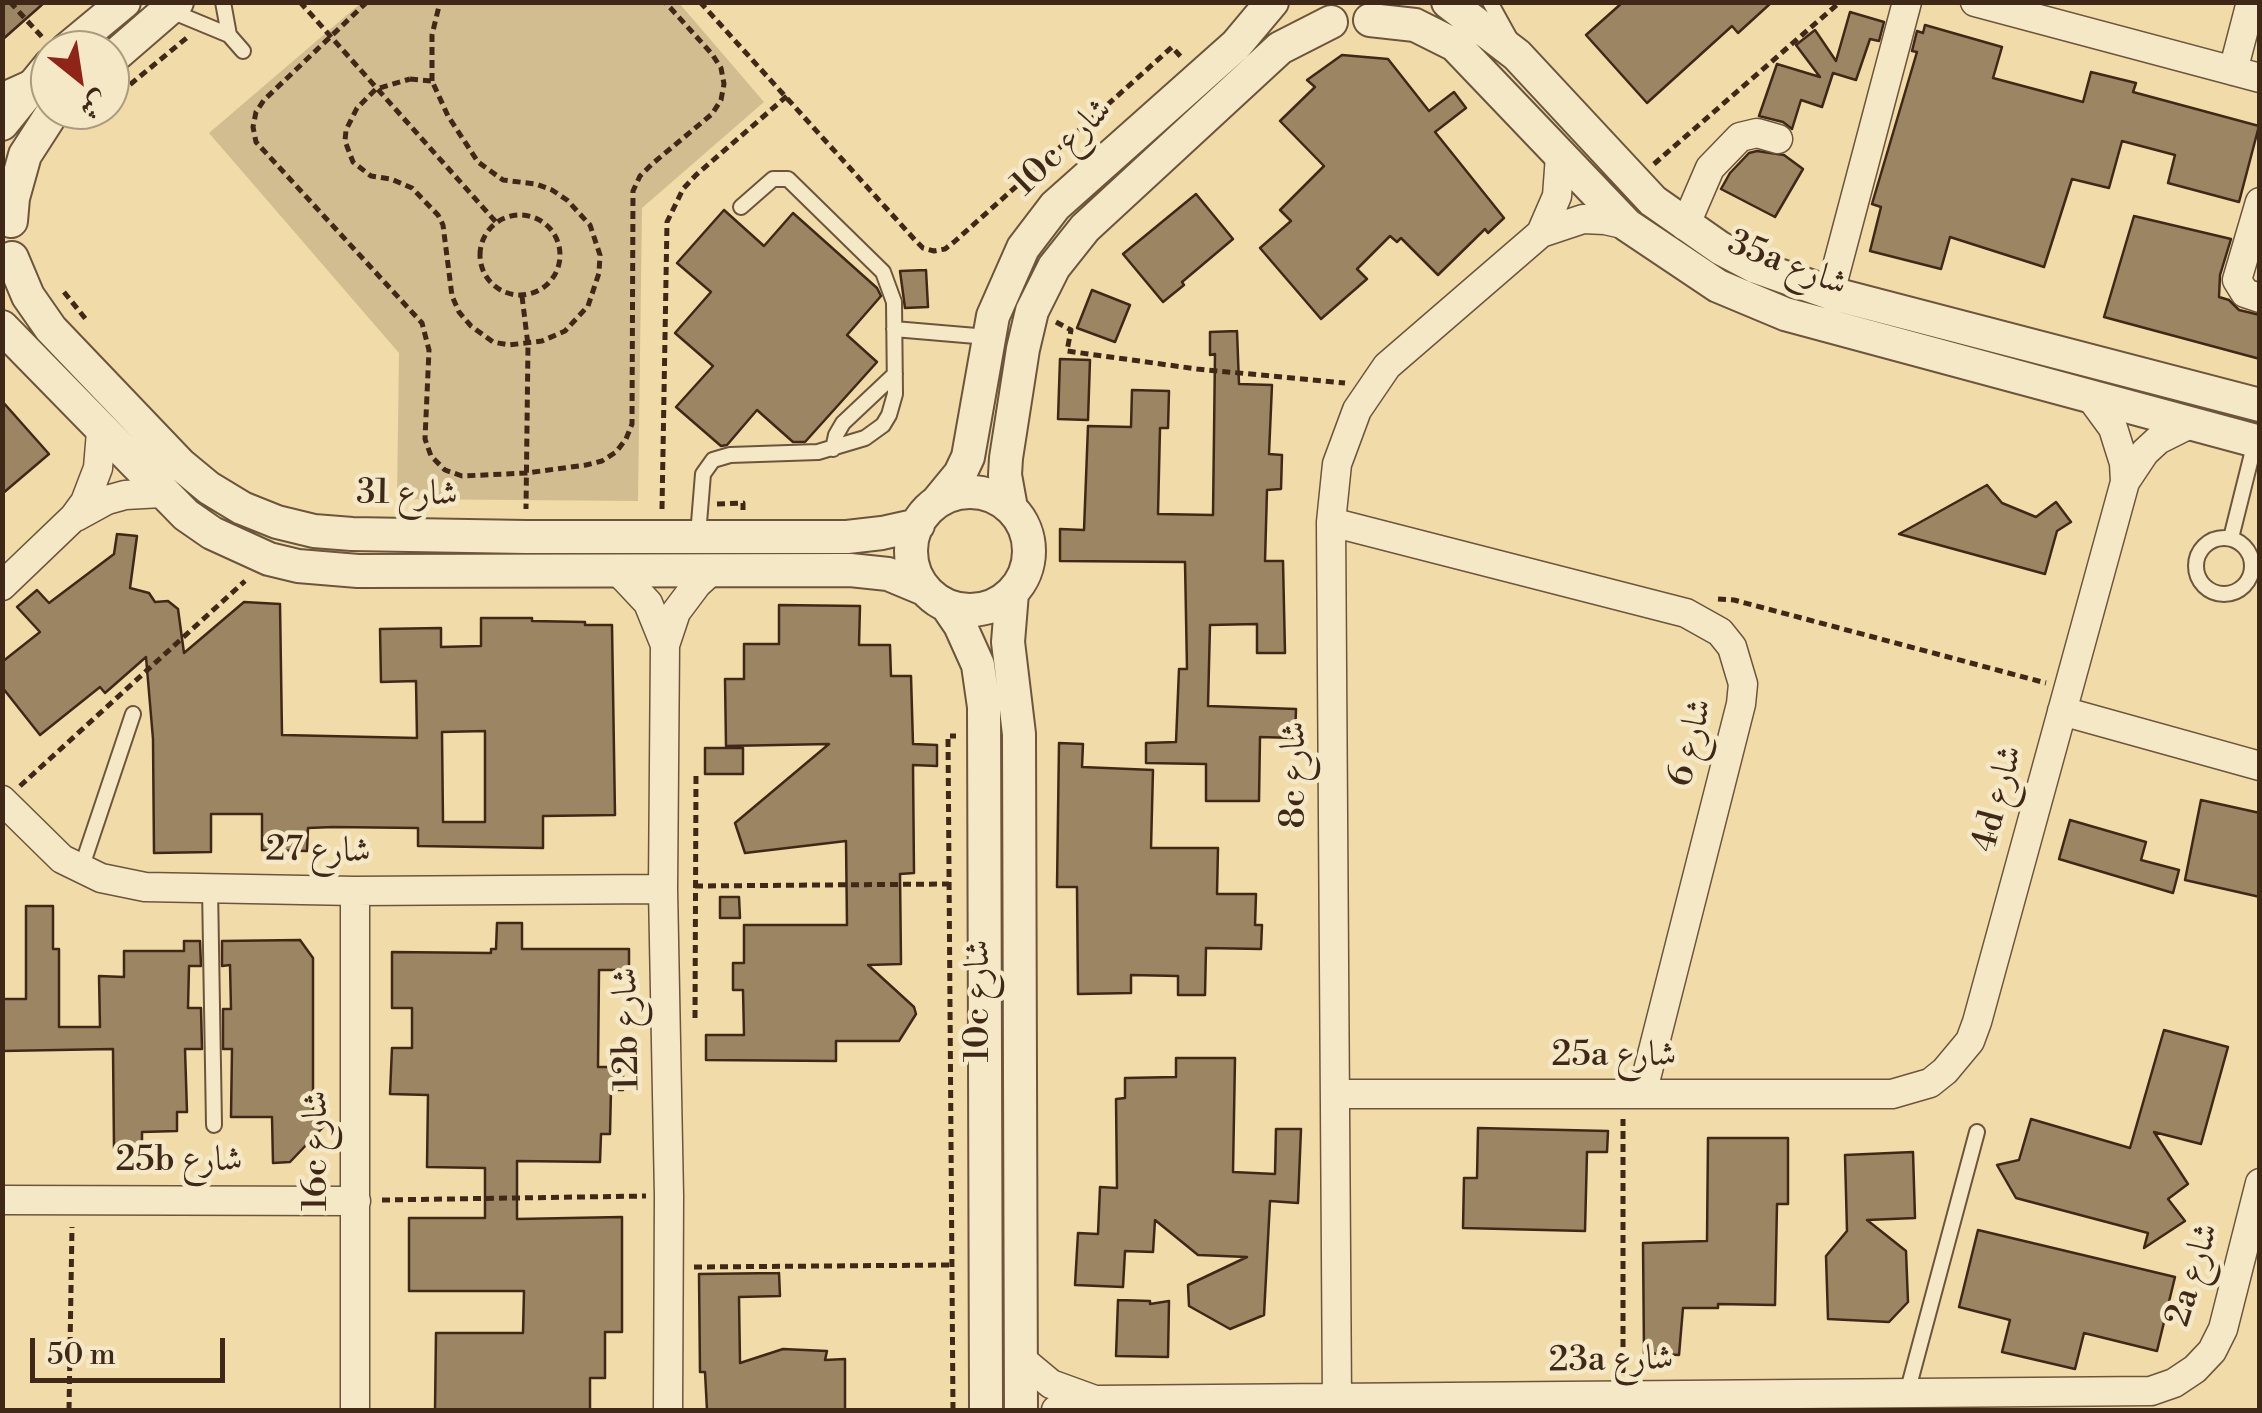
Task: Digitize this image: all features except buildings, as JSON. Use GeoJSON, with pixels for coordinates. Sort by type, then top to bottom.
{"type":"FeatureCollection","features":[{"type":"Feature","properties":{"kind":"street"},"geometry":{"type":"LineString","coordinates":[[87,30],[124,2]]}},
{"type":"Feature","properties":{"kind":"street","name":"10c شارع"},"geometry":{"type":"LineString","coordinates":[[927,514],[960,474],[973,440],[988,337],[1010,271],[1038,226],[1055,206],[1251,30],[1272,2]]}},
{"type":"Feature","properties":{"kind":"street"},"geometry":{"type":"LineString","coordinates":[[1300,2],[1330,22]]}},
{"type":"Feature","properties":{"kind":"street","name":"35a شارع"},"geometry":{"type":"LineString","coordinates":[[1448,2],[1517,55],[1633,182],[1685,226],[1756,267],[1830,292],[2260,404]]}},
{"type":"Feature","properties":{"kind":"street"},"geometry":{"type":"LineString","coordinates":[[1830,292],[1908,2]]}},
{"type":"Feature","properties":{"kind":"street"},"geometry":{"type":"LineString","coordinates":[[1975,2],[2246,75],[2251,2]]}},
{"type":"Feature","properties":{"kind":"street"},"geometry":{"type":"LineString","coordinates":[[130,43],[172,6]]}},
{"type":"Feature","properties":{"kind":"street","name":"35a شارع"},"geometry":{"type":"LineString","coordinates":[[1330,22],[1344,24],[1381,11],[1455,45],[1627,225],[1686,268],[1751,301],[1785,314],[2257,442]]}},
{"type":"Feature","properties":{"kind":"street","name":"10c شارع"},"geometry":{"type":"LineString","coordinates":[[1011,508],[1006,458],[1023,349],[1032,311],[1054,267],[1085,228],[1280,48],[1330,22]]}},
{"type":"Feature","properties":{"kind":"street"},"geometry":{"type":"LineString","coordinates":[[2,124],[30,86]]}},
{"type":"Feature","properties":{"kind":"street"},"geometry":{"type":"LineString","coordinates":[[7,267],[15,239],[7,212],[25,155],[41,130]]}},
{"type":"Feature","properties":{"kind":"street"},"geometry":{"type":"LineString","coordinates":[[1685,226],[1710,168],[1736,141],[1751,133],[1778,139]]}},
{"type":"Feature","properties":{"kind":"street"},"geometry":{"type":"LineString","coordinates":[[1541,233],[1557,196],[1560,156]]}},
{"type":"Feature","properties":{"kind":"street"},"geometry":{"type":"LineString","coordinates":[[2260,202],[2237,280],[2245,293],[2260,298]]}},
{"type":"Feature","properties":{"kind":"street","name":"8c شارع"},"geometry":{"type":"LineString","coordinates":[[1337,1400],[1332,522],[1337,464],[1345,436],[1372,386],[1404,349],[1541,233],[1583,220],[1627,225]]}},
{"type":"Feature","properties":{"kind":"street","name":"شارع 31"},"geometry":{"type":"LineString","coordinates":[[7,267],[63,342],[180,464],[242,508],[277,522],[314,531],[526,537],[662,536],[699,521],[744,537],[865,536],[927,514]]}},
{"type":"Feature","properties":{"kind":"street"},"geometry":{"type":"LineString","coordinates":[[2,327],[162,493],[212,533],[269,559],[328,570],[869,571],[888,574],[936,597],[964,610],[982,609],[1012,593],[1022,580],[1030,550],[1028,534],[1011,508],[983,493],[952,496],[927,514],[912,558],[916,574],[936,597]]}},
{"type":"Feature","properties":{"kind":"street","name":"4d شارع"},"geometry":{"type":"LineString","coordinates":[[2091,398],[2113,428],[2124,463],[2125,482]]}},
{"type":"Feature","properties":{"kind":"street","name":"4d شارع"},"geometry":{"type":"LineString","coordinates":[[1892,1094],[1930,1083],[1959,1058],[1970,1041],[2125,482],[2158,440],[2190,424]]}},
{"type":"Feature","properties":{"kind":"street"},"geometry":{"type":"LineString","coordinates":[[2,586],[74,517],[93,486],[102,432]]}},
{"type":"Feature","properties":{"kind":"street"},"geometry":{"type":"LineString","coordinates":[[74,517],[107,500],[162,493]]}},
{"type":"Feature","properties":{"kind":"street","name":"شارع 6"},"geometry":{"type":"LineString","coordinates":[[1332,522],[1686,613],[1720,632],[1740,665],[1741,704],[1632,1094]]}},
{"type":"Feature","properties":{"kind":"street","name":"12b شارع"},"geometry":{"type":"LineString","coordinates":[[617,570],[648,603],[665,645],[668,1410]]}},
{"type":"Feature","properties":{"kind":"street","name":"12b شارع"},"geometry":{"type":"LineString","coordinates":[[665,645],[686,597],[710,572]]}},
{"type":"Feature","properties":{"kind":"street","name":"10c شارع"},"geometry":{"type":"LineString","coordinates":[[1012,593],[1008,642],[1019,734],[1021,1410]]}},
{"type":"Feature","properties":{"kind":"street","name":"10c شارع"},"geometry":{"type":"LineString","coordinates":[[936,597],[960,624],[978,665],[984,706],[986,1410]]}},
{"type":"Feature","properties":{"kind":"street"},"geometry":{"type":"LineString","coordinates":[[2065,700],[2260,766]]}},
{"type":"Feature","properties":{"kind":"street","name":"شارع 27"},"geometry":{"type":"LineString","coordinates":[[3,800],[44,844],[81,870],[134,886],[663,889]]}},
{"type":"Feature","properties":{"kind":"street","name":"16c شارع"},"geometry":{"type":"LineString","coordinates":[[354,1410],[355,890]]}},
{"type":"Feature","properties":{"kind":"street","name":"25a شارع"},"geometry":{"type":"LineString","coordinates":[[1336,1094],[1892,1094]]}},
{"type":"Feature","properties":{"kind":"street","name":"2a شارع"},"geometry":{"type":"LineString","coordinates":[[2127,1394],[2174,1383],[2212,1351],[2252,1239],[2260,1183]]}},
{"type":"Feature","properties":{"kind":"street","name":"25b شارع"},"geometry":{"type":"LineString","coordinates":[[2,1200],[356,1200]]}},
{"type":"Feature","properties":{"kind":"street","name":"23a شارع"},"geometry":{"type":"LineString","coordinates":[[1021,1359],[1039,1378],[1096,1400]]}},
{"type":"Feature","properties":{"kind":"street","name":"23a شارع"},"geometry":{"type":"LineString","coordinates":[[1056,1410],[1096,1400],[2127,1394]]}},
{"type":"Feature","properties":{"kind":"lane"},"geometry":{"type":"LineString","coordinates":[[223,2],[229,35]]}},
{"type":"Feature","properties":{"kind":"lane"},"geometry":{"type":"LineString","coordinates":[[1490,2],[1517,55]]}},
{"type":"Feature","properties":{"kind":"lane"},"geometry":{"type":"LineString","coordinates":[[172,6],[229,35],[243,51]]}},
{"type":"Feature","properties":{"kind":"lane"},"geometry":{"type":"LineString","coordinates":[[2,90],[30,71]]}},
{"type":"Feature","properties":{"kind":"lane"},"geometry":{"type":"LineString","coordinates":[[699,521],[703,474],[707,466],[722,456],[833,449],[864,438],[882,425],[893,405],[892,292],[883,272],[794,184],[781,178],[773,180],[741,207]]}},
{"type":"Feature","properties":{"kind":"lane"},"geometry":{"type":"LineString","coordinates":[[894,330],[988,337]]}},
{"type":"Feature","properties":{"kind":"lane"},"geometry":{"type":"LineString","coordinates":[[833,449],[843,422],[895,374]]}},
{"type":"Feature","properties":{"kind":"lane"},"geometry":{"type":"LineString","coordinates":[[2232,538],[2257,442]]}},
{"type":"Feature","properties":{"kind":"lane"},"geometry":{"type":"LineString","coordinates":[[2232,538],[2249,552],[2252,573],[2238,590],[2216,594],[2199,580],[2196,558],[2210,541],[2232,538]]}},
{"type":"Feature","properties":{"kind":"lane"},"geometry":{"type":"LineString","coordinates":[[81,870],[133,714]]}},
{"type":"Feature","properties":{"kind":"lane"},"geometry":{"type":"LineString","coordinates":[[210,888],[214,1125]]}},
{"type":"Feature","properties":{"kind":"lane"},"geometry":{"type":"LineString","coordinates":[[1906,1394],[1976,1132]]}},
{"type":"Feature","properties":{"kind":"path"},"geometry":{"type":"LineString","coordinates":[[10,2],[31,30]]}},
{"type":"Feature","properties":{"kind":"path"},"geometry":{"type":"LineString","coordinates":[[300,2],[496,222]]}},
{"type":"Feature","properties":{"kind":"path"},"geometry":{"type":"LineString","coordinates":[[367,2],[264,100],[253,127],[256,142],[422,323],[429,350],[425,439],[431,456],[445,470],[462,476],[526,473],[602,461],[626,440],[632,424],[633,192],[640,176],[652,164],[712,114],[721,100],[724,84],[721,68],[712,54],[665,2]]}},
{"type":"Feature","properties":{"kind":"path"},"geometry":{"type":"LineString","coordinates":[[432,81],[398,81],[376,88],[358,108],[346,130],[347,152],[371,176],[412,188],[438,215],[443,225],[452,296],[471,326],[493,342],[528,344],[565,331],[588,306],[598,273],[597,241],[568,200],[536,184],[503,180],[478,162],[448,116],[432,81],[432,34],[440,2]]}},
{"type":"Feature","properties":{"kind":"path"},"geometry":{"type":"LineString","coordinates":[[700,2],[923,248],[934,251],[945,249],[1172,46],[1199,77]]}},
{"type":"Feature","properties":{"kind":"path"},"geometry":{"type":"LineString","coordinates":[[1633,182],[1840,2]]}},
{"type":"Feature","properties":{"kind":"path"},"geometry":{"type":"LineString","coordinates":[[130,85],[204,24]]}},
{"type":"Feature","properties":{"kind":"path"},"geometry":{"type":"LineString","coordinates":[[662,536],[667,222],[683,188],[787,96]]}},
{"type":"Feature","properties":{"kind":"path"},"geometry":{"type":"LineString","coordinates":[[1018,184],[1027,190]]}},
{"type":"Feature","properties":{"kind":"path"},"geometry":{"type":"LineString","coordinates":[[529,216],[549,227],[560,247],[552,280],[522,296],[500,290],[484,274],[479,252],[482,240],[496,222],[529,216]]}},
{"type":"Feature","properties":{"kind":"path"},"geometry":{"type":"LineString","coordinates":[[60,288],[96,332]]}},
{"type":"Feature","properties":{"kind":"path"},"geometry":{"type":"LineString","coordinates":[[522,296],[528,344],[526,537]]}},
{"type":"Feature","properties":{"kind":"path"},"geometry":{"type":"LineString","coordinates":[[1032,311],[1071,330],[1066,350],[1197,369],[1372,386]]}},
{"type":"Feature","properties":{"kind":"path"},"geometry":{"type":"LineString","coordinates":[[699,521],[744,502],[744,537]]}},
{"type":"Feature","properties":{"kind":"path"},"geometry":{"type":"LineString","coordinates":[[3,800],[269,559]]}},
{"type":"Feature","properties":{"kind":"path"},"geometry":{"type":"LineString","coordinates":[[1686,613],[1709,600],[1734,600],[2065,700]]}},
{"type":"Feature","properties":{"kind":"path"},"geometry":{"type":"LineString","coordinates":[[695,886],[949,884]]}},
{"type":"Feature","properties":{"kind":"path"},"geometry":{"type":"LineString","coordinates":[[1623,1398],[1632,1094]]}},
{"type":"Feature","properties":{"kind":"path"},"geometry":{"type":"LineString","coordinates":[[356,1200],[669,1196]]}},
{"type":"Feature","properties":{"kind":"path"},"geometry":{"type":"LineString","coordinates":[[69,1410],[72,1200]]}},
{"type":"Feature","properties":{"kind":"path"},"geometry":{"type":"LineString","coordinates":[[694,1267],[952,1265]]}},
{"type":"Feature","properties":{"kind":"shaded area"},"geometry":{"type":"Polygon","coordinates":[[[362,2],[679,3],[764,102],[642,208],[638,501],[397,499],[399,353],[209,133],[362,2]]]}}]}
